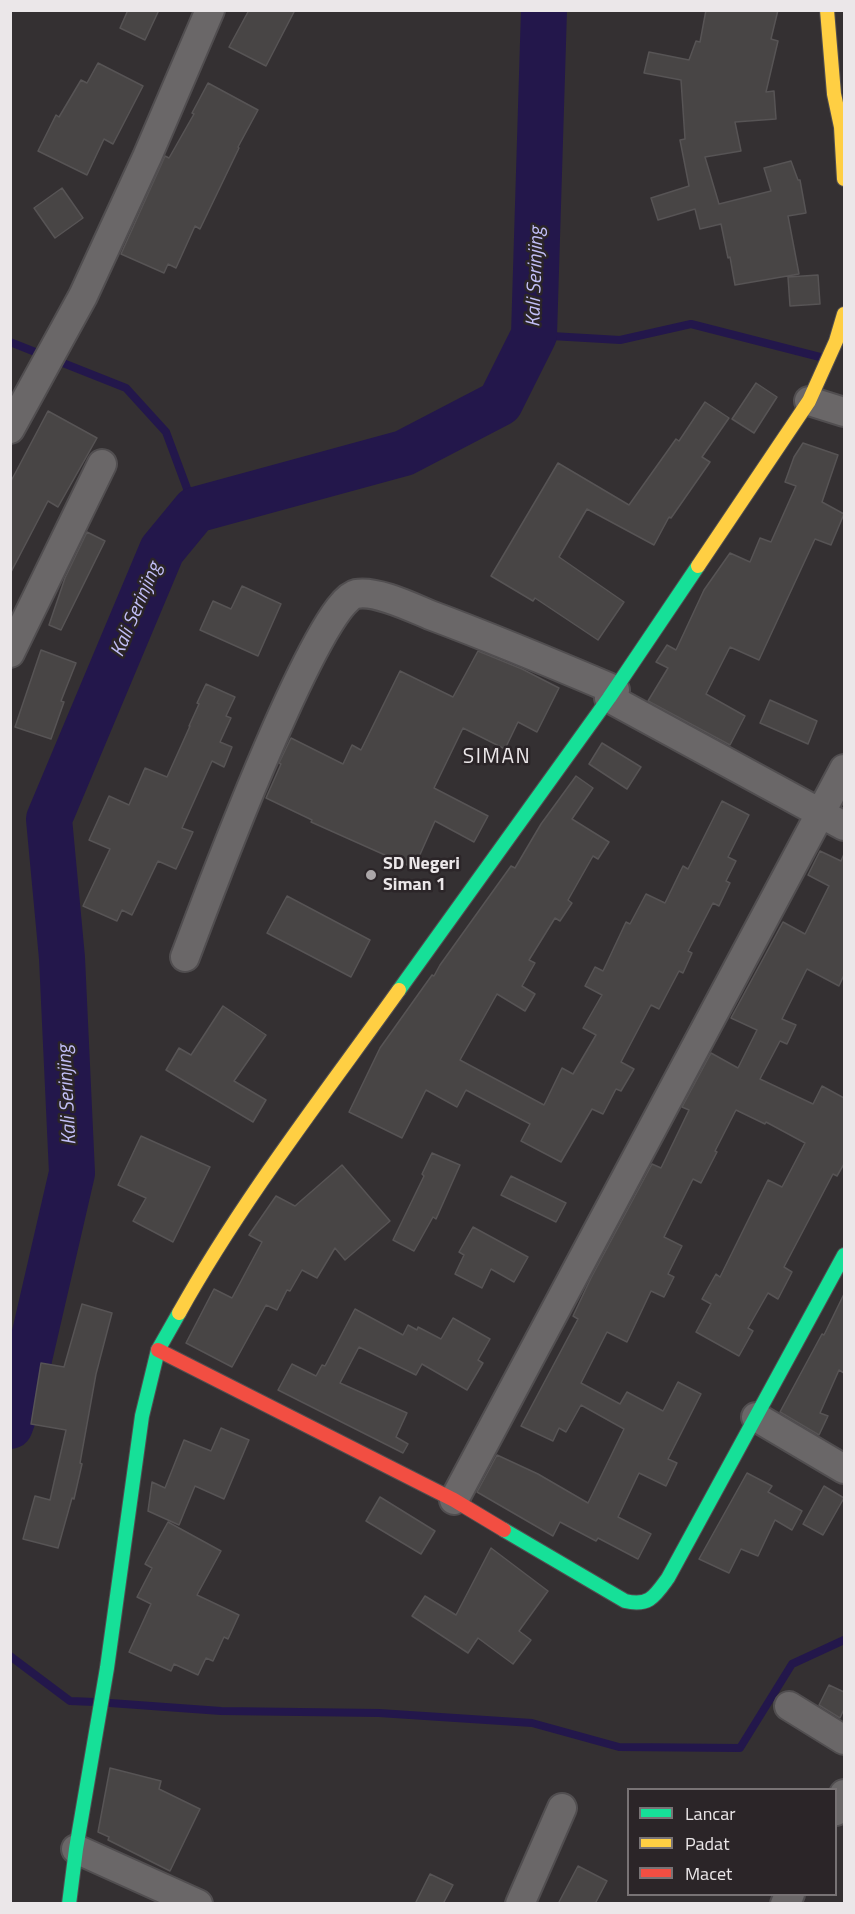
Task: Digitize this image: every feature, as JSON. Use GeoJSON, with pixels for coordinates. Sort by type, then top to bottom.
{"type":"FeatureCollection","features":[{"type":"Feature","properties":{"kind":"main road"},"geometry":{"type":"LineString","coordinates":[[827,10],[834,94],[841,127],[844,179]]}},
{"type":"Feature","properties":{"kind":"main road"},"geometry":{"type":"LineString","coordinates":[[69,1904],[89,1765],[107,1668],[142,1416],[158,1350],[198,1279],[287,1145],[612,694],[813,392],[836,341],[844,314]]}},
{"type":"Feature","properties":{"kind":"main road"},"geometry":{"type":"LineString","coordinates":[[158,1350],[454,1500],[625,1601],[635,1604],[644,1603],[653,1599],[668,1578],[844,1255]]}},
{"type":"Feature","properties":{"kind":"street"},"geometry":{"type":"LineString","coordinates":[[10,429],[34,390],[83,296],[147,157],[210,10]]}},
{"type":"Feature","properties":{"kind":"street"},"geometry":{"type":"LineString","coordinates":[[813,392],[844,412]]}},
{"type":"Feature","properties":{"kind":"street"},"geometry":{"type":"LineString","coordinates":[[10,653],[102,464]]}},
{"type":"Feature","properties":{"kind":"street"},"geometry":{"type":"LineString","coordinates":[[185,957],[234,826],[283,712],[334,615],[354,594],[370,594],[503,642],[612,694],[832,820]]}},
{"type":"Feature","properties":{"kind":"street"},"geometry":{"type":"LineString","coordinates":[[454,1500],[832,820],[844,769]]}},
{"type":"Feature","properties":{"kind":"street"},"geometry":{"type":"LineString","coordinates":[[756,1417],[844,1469]]}},
{"type":"Feature","properties":{"kind":"street"},"geometry":{"type":"LineString","coordinates":[[789,1706],[844,1740]]}},
{"type":"Feature","properties":{"kind":"street"},"geometry":{"type":"LineString","coordinates":[[837,1809],[844,1794]]}},
{"type":"Feature","properties":{"kind":"street"},"geometry":{"type":"LineString","coordinates":[[520,1904],[562,1808]]}},
{"type":"Feature","properties":{"kind":"street"},"geometry":{"type":"LineString","coordinates":[[76,1848],[198,1904]]}},
{"type":"Feature","properties":{"kind":"building"},"geometry":{"type":"Polygon","coordinates":[[[128,10],[159,10],[145,40],[120,28],[128,10]]]}},
{"type":"Feature","properties":{"kind":"building"},"geometry":{"type":"Polygon","coordinates":[[[249,10],[295,10],[266,66],[229,47],[249,10]]]}},
{"type":"Feature","properties":{"kind":"building"},"geometry":{"type":"Polygon","coordinates":[[[706,10],[778,10],[771,39],[778,41],[766,92],[774,91],[776,119],[735,122],[741,151],[705,157],[719,204],[771,191],[764,168],[791,161],[798,180],[800,180],[806,213],[788,216],[799,274],[735,285],[721,224],[700,229],[695,209],[658,220],[651,198],[689,186],[680,140],[685,139],[681,80],[644,73],[649,52],[689,60],[696,41],[700,42],[706,10]]]}},
{"type":"Feature","properties":{"kind":"building"},"geometry":{"type":"Polygon","coordinates":[[[98,63],[143,86],[113,144],[104,139],[87,175],[38,151],[56,115],[59,117],[81,80],[87,83],[98,63]]]}},
{"type":"Feature","properties":{"kind":"building"},"geometry":{"type":"Polygon","coordinates":[[[208,83],[258,110],[200,229],[195,226],[176,268],[168,264],[164,273],[121,254],[165,156],[169,158],[194,114],[192,113],[208,83]]]}},
{"type":"Feature","properties":{"kind":"building"},"geometry":{"type":"Polygon","coordinates":[[[62,188],[83,218],[55,238],[34,208],[62,188]]]}},
{"type":"Feature","properties":{"kind":"building"},"geometry":{"type":"Polygon","coordinates":[[[818,275],[820,304],[790,306],[788,277],[818,275]]]}},
{"type":"Feature","properties":{"kind":"building"},"geometry":{"type":"Polygon","coordinates":[[[756,383],[777,397],[754,433],[732,419],[756,383]]]}},
{"type":"Feature","properties":{"kind":"building"},"geometry":{"type":"Polygon","coordinates":[[[705,402],[729,418],[702,457],[710,462],[671,518],[669,517],[654,545],[587,509],[559,557],[624,602],[598,640],[535,598],[533,601],[491,576],[558,463],[629,505],[676,439],[679,441],[705,402]]]}},
{"type":"Feature","properties":{"kind":"building"},"geometry":{"type":"Polygon","coordinates":[[[48,411],[97,438],[58,507],[48,501],[10,574],[10,483],[48,411]]]}},
{"type":"Feature","properties":{"kind":"building"},"geometry":{"type":"Polygon","coordinates":[[[803,443],[838,455],[822,502],[844,514],[831,545],[815,539],[759,660],[730,647],[706,694],[745,716],[730,745],[648,701],[668,668],[656,662],[667,645],[676,650],[704,590],[730,553],[750,562],[760,538],[771,542],[796,486],[785,482],[794,457],[803,443]]]}},
{"type":"Feature","properties":{"kind":"building"},"geometry":{"type":"Polygon","coordinates":[[[87,532],[105,541],[61,630],[49,625],[65,578],[87,532]]]}},
{"type":"Feature","properties":{"kind":"building"},"geometry":{"type":"Polygon","coordinates":[[[242,586],[281,604],[258,656],[200,630],[213,601],[231,609],[242,586]]]}},
{"type":"Feature","properties":{"kind":"building"},"geometry":{"type":"Polygon","coordinates":[[[41,650],[76,663],[61,701],[64,702],[51,739],[15,727],[41,650]]]}},
{"type":"Feature","properties":{"kind":"building"},"geometry":{"type":"Polygon","coordinates":[[[478,651],[522,669],[559,688],[537,732],[518,722],[505,749],[463,728],[434,788],[488,816],[474,842],[435,821],[414,868],[311,822],[312,820],[266,798],[291,738],[343,764],[352,745],[361,750],[400,671],[453,697],[478,651]]]}},
{"type":"Feature","properties":{"kind":"building"},"geometry":{"type":"Polygon","coordinates":[[[206,684],[235,697],[226,716],[231,718],[220,742],[232,747],[224,767],[212,761],[182,828],[193,832],[176,869],[158,861],[132,915],[122,910],[117,921],[83,906],[110,849],[89,840],[109,796],[129,805],[145,768],[167,777],[206,684]]]}},
{"type":"Feature","properties":{"kind":"building"},"geometry":{"type":"Polygon","coordinates":[[[770,700],[817,721],[808,744],[760,723],[770,700]]]}},
{"type":"Feature","properties":{"kind":"building"},"geometry":{"type":"Polygon","coordinates":[[[602,743],[641,767],[627,789],[589,764],[602,743]]]}},
{"type":"Feature","properties":{"kind":"building"},"geometry":{"type":"Polygon","coordinates":[[[576,776],[593,788],[572,819],[609,842],[598,859],[593,856],[568,900],[572,903],[560,921],[555,918],[529,960],[535,963],[522,986],[535,994],[525,1011],[497,994],[460,1060],[544,1105],[562,1068],[573,1074],[596,1035],[583,1028],[602,995],[585,986],[595,967],[603,971],[626,922],[630,924],[646,894],[665,903],[683,866],[688,869],[722,801],[749,815],[728,857],[736,861],[726,881],[730,883],[719,906],[713,903],[688,951],[692,953],[683,973],[679,971],[659,1009],[651,1005],[621,1062],[634,1069],[621,1091],[616,1089],[603,1114],[592,1109],[561,1162],[521,1141],[530,1124],[466,1090],[457,1107],[426,1090],[402,1138],[349,1112],[380,1048],[511,866],[515,868],[541,824],[576,776]]]}},
{"type":"Feature","properties":{"kind":"building"},"geometry":{"type":"Polygon","coordinates":[[[820,851],[841,861],[844,854],[844,975],[839,986],[807,969],[782,1019],[796,1025],[787,1044],[780,1041],[760,1079],[813,1104],[822,1086],[844,1098],[844,1164],[837,1176],[833,1174],[784,1267],[792,1272],[778,1299],[768,1293],[748,1328],[753,1331],[739,1356],[696,1332],[711,1304],[702,1299],[716,1274],[720,1277],[768,1180],[782,1187],[805,1143],[766,1122],[765,1124],[736,1110],[701,1183],[693,1179],[664,1237],[682,1246],[668,1274],[674,1277],[664,1297],[651,1291],[627,1342],[607,1332],[581,1383],[620,1404],[627,1392],[663,1411],[678,1382],[701,1394],[668,1459],[677,1463],[666,1486],[639,1473],[618,1517],[651,1534],[638,1559],[598,1538],[596,1541],[560,1522],[553,1536],[477,1492],[497,1455],[538,1474],[588,1503],[624,1429],[581,1405],[566,1432],[559,1428],[553,1441],[521,1426],[578,1319],[573,1316],[591,1278],[652,1164],[661,1168],[689,1110],[682,1107],[711,1053],[738,1068],[757,1030],[731,1018],[783,922],[805,934],[829,886],[808,875],[820,851]]]}},
{"type":"Feature","properties":{"kind":"building"},"geometry":{"type":"Polygon","coordinates":[[[287,896],[370,940],[351,977],[267,933],[287,896]]]}},
{"type":"Feature","properties":{"kind":"building"},"geometry":{"type":"Polygon","coordinates":[[[223,1006],[266,1035],[234,1081],[266,1100],[253,1122],[166,1070],[179,1048],[191,1055],[223,1006]]]}},
{"type":"Feature","properties":{"kind":"building"},"geometry":{"type":"Polygon","coordinates":[[[141,1136],[210,1167],[173,1242],[133,1221],[146,1198],[118,1185],[141,1136]]]}},
{"type":"Feature","properties":{"kind":"building"},"geometry":{"type":"Polygon","coordinates":[[[432,1153],[460,1165],[436,1219],[433,1217],[414,1251],[393,1240],[424,1176],[422,1174],[432,1153]]]}},
{"type":"Feature","properties":{"kind":"building"},"geometry":{"type":"Polygon","coordinates":[[[342,1165],[390,1221],[345,1260],[335,1248],[317,1278],[302,1270],[290,1291],[287,1290],[277,1310],[266,1305],[232,1367],[186,1343],[214,1289],[232,1298],[262,1242],[249,1235],[276,1196],[295,1206],[342,1165]]]}},
{"type":"Feature","properties":{"kind":"building"},"geometry":{"type":"Polygon","coordinates":[[[511,1176],[566,1203],[556,1222],[501,1195],[511,1176]]]}},
{"type":"Feature","properties":{"kind":"building"},"geometry":{"type":"Polygon","coordinates":[[[473,1227],[528,1257],[514,1282],[491,1269],[482,1288],[455,1274],[464,1255],[459,1252],[473,1227]]]}},
{"type":"Feature","properties":{"kind":"building"},"geometry":{"type":"Polygon","coordinates":[[[844,1294],[844,1373],[839,1370],[820,1413],[828,1416],[819,1435],[780,1412],[822,1334],[824,1335],[844,1294]]]}},
{"type":"Feature","properties":{"kind":"building"},"geometry":{"type":"Polygon","coordinates":[[[82,1304],[112,1313],[96,1374],[80,1463],[82,1464],[74,1499],[72,1498],[58,1548],[23,1539],[35,1496],[50,1500],[66,1430],[31,1424],[41,1363],[64,1367],[82,1304]]]}},
{"type":"Feature","properties":{"kind":"building"},"geometry":{"type":"Polygon","coordinates":[[[355,1309],[403,1335],[408,1325],[417,1330],[418,1327],[441,1339],[453,1318],[490,1339],[478,1360],[483,1363],[467,1390],[422,1364],[416,1375],[359,1347],[340,1383],[407,1413],[396,1437],[408,1444],[403,1453],[278,1390],[292,1364],[316,1376],[322,1365],[325,1366],[355,1309]]]}},
{"type":"Feature","properties":{"kind":"building"},"geometry":{"type":"Polygon","coordinates":[[[221,1428],[249,1440],[224,1499],[195,1486],[179,1525],[148,1511],[152,1482],[165,1488],[184,1440],[211,1451],[221,1428]]]}},
{"type":"Feature","properties":{"kind":"building"},"geometry":{"type":"Polygon","coordinates":[[[747,1473],[772,1486],[768,1492],[802,1511],[792,1530],[775,1520],[758,1556],[741,1549],[729,1573],[699,1559],[747,1473]]]}},
{"type":"Feature","properties":{"kind":"building"},"geometry":{"type":"Polygon","coordinates":[[[824,1486],[844,1498],[823,1535],[803,1524],[824,1486]]]}},
{"type":"Feature","properties":{"kind":"building"},"geometry":{"type":"Polygon","coordinates":[[[380,1497],[435,1531],[421,1554],[366,1521],[380,1497]]]}},
{"type":"Feature","properties":{"kind":"building"},"geometry":{"type":"Polygon","coordinates":[[[168,1522],[221,1551],[197,1595],[239,1615],[228,1639],[224,1637],[213,1661],[206,1658],[198,1675],[174,1664],[171,1671],[129,1652],[151,1604],[137,1597],[152,1568],[145,1564],[168,1522]]]}},
{"type":"Feature","properties":{"kind":"building"},"geometry":{"type":"Polygon","coordinates":[[[491,1548],[548,1591],[519,1631],[531,1640],[513,1664],[478,1638],[468,1653],[412,1616],[425,1596],[456,1615],[491,1548]]]}},
{"type":"Feature","properties":{"kind":"building"},"geometry":{"type":"Polygon","coordinates":[[[829,1685],[844,1692],[844,1709],[840,1718],[819,1705],[829,1685]]]}},
{"type":"Feature","properties":{"kind":"building"},"geometry":{"type":"Polygon","coordinates":[[[110,1768],[161,1781],[159,1789],[200,1809],[170,1871],[108,1840],[109,1837],[98,1832],[110,1768]]]}},
{"type":"Feature","properties":{"kind":"building"},"geometry":{"type":"Polygon","coordinates":[[[578,1866],[607,1881],[595,1904],[558,1904],[578,1866]]]}},
{"type":"Feature","properties":{"kind":"building"},"geometry":{"type":"Polygon","coordinates":[[[430,1874],[453,1885],[443,1904],[415,1904],[430,1874]]]}},
{"type":"Feature","properties":{"kind":"waterway","name":"Kali Serinjing"},"geometry":{"type":"LineString","coordinates":[[10,1426],[20,1398],[72,1173],[62,958],[49,819],[162,550],[195,510],[404,453],[500,403],[534,335],[544,10]]}},
{"type":"Feature","properties":{"kind":"waterway"},"geometry":{"type":"LineString","coordinates":[[534,335],[620,340],[691,324],[820,357]]}},
{"type":"Feature","properties":{"kind":"waterway"},"geometry":{"type":"LineString","coordinates":[[10,342],[126,388],[166,432],[195,510]]}},
{"type":"Feature","properties":{"kind":"waterway"},"geometry":{"type":"LineString","coordinates":[[110,1703],[221,1711],[379,1713],[532,1723],[619,1747],[740,1748],[792,1664],[844,1640]]}},
{"type":"Feature","properties":{"kind":"waterway"},"geometry":{"type":"LineString","coordinates":[[10,1656],[70,1701],[95,1702]]}},
{"type":"Feature","properties":{"kind":"traffic: fast"},"geometry":{"type":"LineString","coordinates":[[399,990],[609,698],[698,566]]}},
{"type":"Feature","properties":{"kind":"traffic: fast"},"geometry":{"type":"LineString","coordinates":[[504,1530],[625,1601],[640,1602],[651,1598],[668,1578],[844,1255]]}},
{"type":"Feature","properties":{"kind":"traffic: fast"},"geometry":{"type":"LineString","coordinates":[[69,1904],[76,1849],[107,1668],[142,1416],[158,1350],[179,1313]]}},
{"type":"Feature","properties":{"kind":"traffic: slow"},"geometry":{"type":"LineString","coordinates":[[827,10],[834,94],[841,127],[844,179]]}},
{"type":"Feature","properties":{"kind":"traffic: slow"},"geometry":{"type":"LineString","coordinates":[[698,566],[809,401],[836,341],[844,314]]}},
{"type":"Feature","properties":{"kind":"traffic: slow"},"geometry":{"type":"LineString","coordinates":[[179,1313],[256,1189],[399,990]]}},
{"type":"Feature","properties":{"kind":"traffic: jam"},"geometry":{"type":"LineString","coordinates":[[158,1350],[454,1500],[504,1530]]}},
{"type":"Feature","properties":{"kind":"place","name":"SD Negeri Siman 1"},"geometry":{"type":"Point","coordinates":[371,875]}},
{"type":"Feature","properties":{"kind":"district","name":"SIMAN"},"geometry":{"type":"Point","coordinates":[497,758]}}]}
